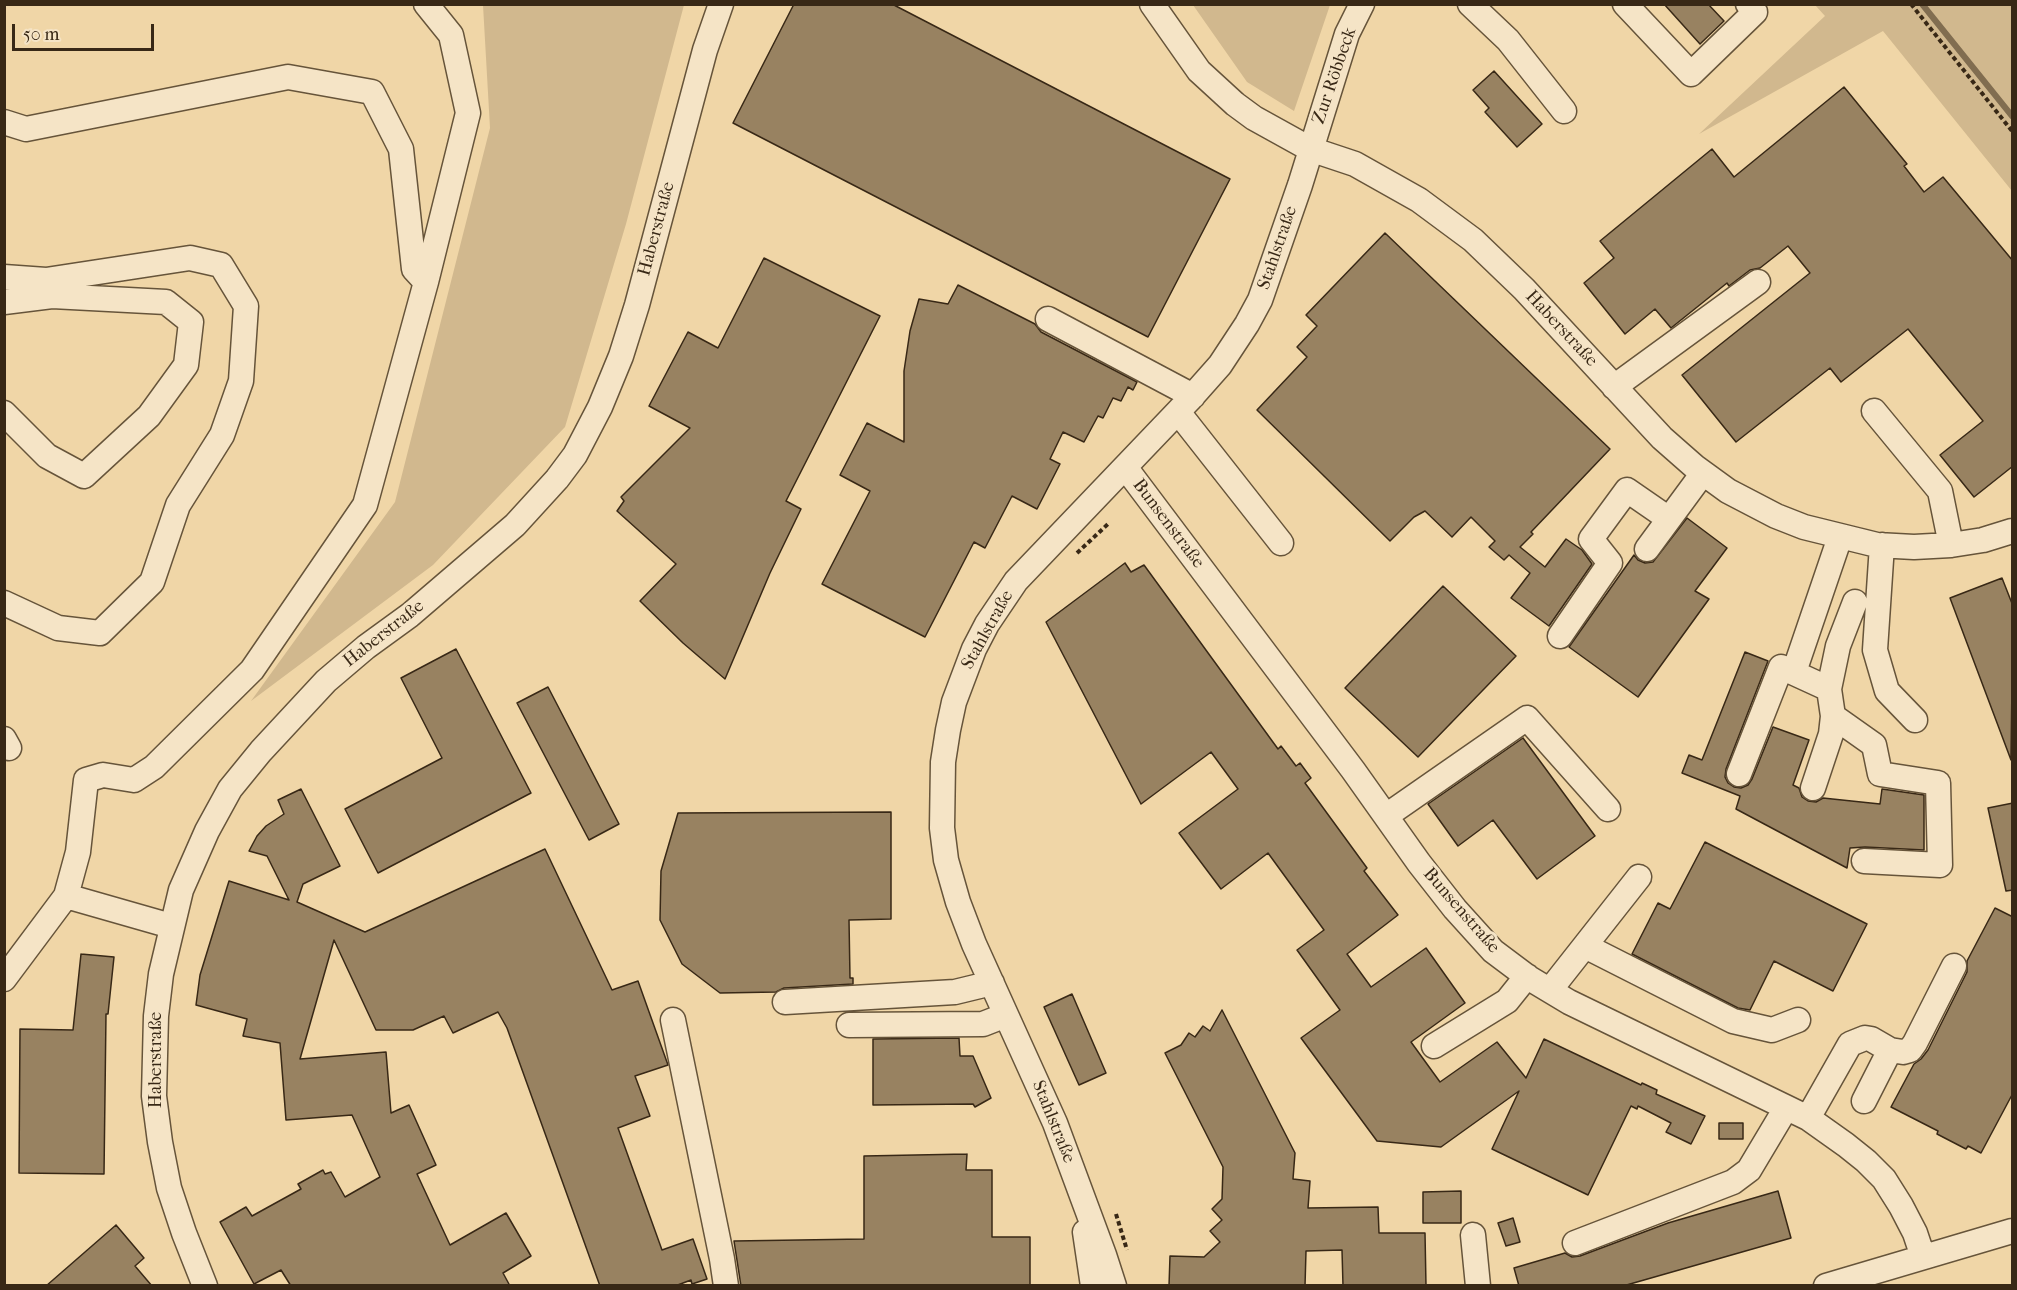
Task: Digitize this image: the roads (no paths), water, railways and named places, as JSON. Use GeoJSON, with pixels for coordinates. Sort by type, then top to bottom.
{"type":"FeatureCollection","features":[{"type":"Feature","properties":{"kind":"street"},"geometry":{"type":"LineString","coordinates":[[4,979],[66,896],[78,852],[86,780],[103,776],[134,780],[154,767],[236,687],[252,670],[365,505],[426,282],[468,113],[451,34],[426,4]]}},
{"type":"Feature","properties":{"kind":"street","name":"Haberstraße"},"geometry":{"type":"LineString","coordinates":[[205,1286],[169,1188],[154,1096],[160,974],[181,890],[207,831],[231,789],[261,751],[326,681],[366,647],[410,615],[515,525],[557,479],[575,454],[600,407],[621,356],[638,304],[705,50],[721,4]]}},
{"type":"Feature","properties":{"kind":"street","name":"Haberstraße"},"geometry":{"type":"LineString","coordinates":[[1152,4],[1199,70],[1254,118],[1310,148],[1355,164],[1419,200],[1473,240],[1524,289],[1662,438],[1728,491],[1776,516],[1804,527],[1882,545],[1914,547],[1951,545],[1983,540],[2013,531]]}},
{"type":"Feature","properties":{"kind":"street","name":"Zur Röbbeck"},"geometry":{"type":"LineString","coordinates":[[1310,148],[1347,34],[1362,4]]}},
{"type":"Feature","properties":{"kind":"street"},"geometry":{"type":"LineString","coordinates":[[1470,4],[1508,40],[1564,111]]}},
{"type":"Feature","properties":{"kind":"street"},"geometry":{"type":"LineString","coordinates":[[1624,4],[1691,74],[1755,12],[1748,4]]}},
{"type":"Feature","properties":{"kind":"street"},"geometry":{"type":"LineString","coordinates":[[4,122],[26,129],[288,76],[372,92],[400,150],[414,269],[426,282]]}},
{"type":"Feature","properties":{"kind":"street","name":"Stahlstraße"},"geometry":{"type":"LineString","coordinates":[[1114,1286],[1055,1123],[958,902],[946,860],[942,828],[942,784],[948,730],[954,702],[974,649],[987,624],[1016,581],[1186,404],[1234,346],[1260,300],[1300,185],[1310,148]]}},
{"type":"Feature","properties":{"kind":"street"},"geometry":{"type":"LineString","coordinates":[[4,302],[49,288],[190,258],[220,265],[246,306],[241,381],[222,435],[178,506],[152,582],[100,633],[58,628],[4,603]]}},
{"type":"Feature","properties":{"kind":"street"},"geometry":{"type":"LineString","coordinates":[[4,277],[49,288],[166,302],[191,322],[186,365],[149,416],[84,476],[47,456],[4,413]]}},
{"type":"Feature","properties":{"kind":"street"},"geometry":{"type":"LineString","coordinates":[[1614,387],[1758,282]]}},
{"type":"Feature","properties":{"kind":"street"},"geometry":{"type":"LineString","coordinates":[[1048,319],[1186,404],[1281,543]]}},
{"type":"Feature","properties":{"kind":"street"},"geometry":{"type":"LineString","coordinates":[[1874,411],[1940,491],[1951,545]]}},
{"type":"Feature","properties":{"kind":"street","name":"Bunsenstraße"},"geometry":{"type":"LineString","coordinates":[[1125,467],[1455,909],[1493,951],[1527,976],[1569,1002],[1808,1118],[1866,1161],[1884,1179],[1915,1233],[1923,1257]]}},
{"type":"Feature","properties":{"kind":"street"},"geometry":{"type":"LineString","coordinates":[[1647,549],[1703,473]]}},
{"type":"Feature","properties":{"kind":"street"},"geometry":{"type":"LineString","coordinates":[[1560,636],[1610,563],[1591,539],[1627,490],[1669,519]]}},
{"type":"Feature","properties":{"kind":"street"},"geometry":{"type":"LineString","coordinates":[[1794,672],[1840,537]]}},
{"type":"Feature","properties":{"kind":"street"},"geometry":{"type":"LineString","coordinates":[[1882,545],[1875,650],[1887,692],[1915,720]]}},
{"type":"Feature","properties":{"kind":"street"},"geometry":{"type":"LineString","coordinates":[[1813,788],[1831,734],[1833,716],[1829,689],[1838,646],[1856,602]]}},
{"type":"Feature","properties":{"kind":"street"},"geometry":{"type":"LineString","coordinates":[[1739,774],[1781,667],[1829,689]]}},
{"type":"Feature","properties":{"kind":"street"},"geometry":{"type":"LineString","coordinates":[[1833,716],[1874,745],[1880,774],[1938,783],[1940,865],[1864,861]]}},
{"type":"Feature","properties":{"kind":"street"},"geometry":{"type":"LineString","coordinates":[[1386,816],[1527,718],[1608,809]]}},
{"type":"Feature","properties":{"kind":"street"},"geometry":{"type":"LineString","coordinates":[[1550,990],[1639,877]]}},
{"type":"Feature","properties":{"kind":"street"},"geometry":{"type":"LineString","coordinates":[[66,896],[171,926]]}},
{"type":"Feature","properties":{"kind":"street"},"geometry":{"type":"LineString","coordinates":[[1585,946],[1733,1021],[1772,1030],[1798,1020]]}},
{"type":"Feature","properties":{"kind":"street"},"geometry":{"type":"LineString","coordinates":[[1808,1118],[1850,1044],[1858,1040],[1871,1039],[1890,1050],[1903,1052],[1910,1050],[1954,966]]}},
{"type":"Feature","properties":{"kind":"street"},"geometry":{"type":"LineString","coordinates":[[1434,1046],[1507,1001],[1527,976]]}},
{"type":"Feature","properties":{"kind":"street"},"geometry":{"type":"LineString","coordinates":[[785,1002],[955,992],[992,983]]}},
{"type":"Feature","properties":{"kind":"street"},"geometry":{"type":"LineString","coordinates":[[849,1024],[982,1024],[1006,1015]]}},
{"type":"Feature","properties":{"kind":"street"},"geometry":{"type":"LineString","coordinates":[[672,1020],[726,1286]]}},
{"type":"Feature","properties":{"kind":"street"},"geometry":{"type":"LineString","coordinates":[[1864,1101],[1890,1050]]}},
{"type":"Feature","properties":{"kind":"street"},"geometry":{"type":"LineString","coordinates":[[1575,1243],[1733,1182],[1749,1170],[1786,1108]]}},
{"type":"Feature","properties":{"kind":"street","name":"Stahlstraße"},"geometry":{"type":"LineString","coordinates":[[1077,1185],[1093,1286]]}},
{"type":"Feature","properties":{"kind":"street"},"geometry":{"type":"LineString","coordinates":[[1826,1286],[2013,1232]]}},
{"type":"Feature","properties":{"kind":"street"},"geometry":{"type":"LineString","coordinates":[[1473,1235],[1478,1286]]}},
{"type":"Feature","properties":{"kind":"waterway"},"geometry":{"type":"LineString","coordinates":[[1922,4],[2012,116]]}}]}
